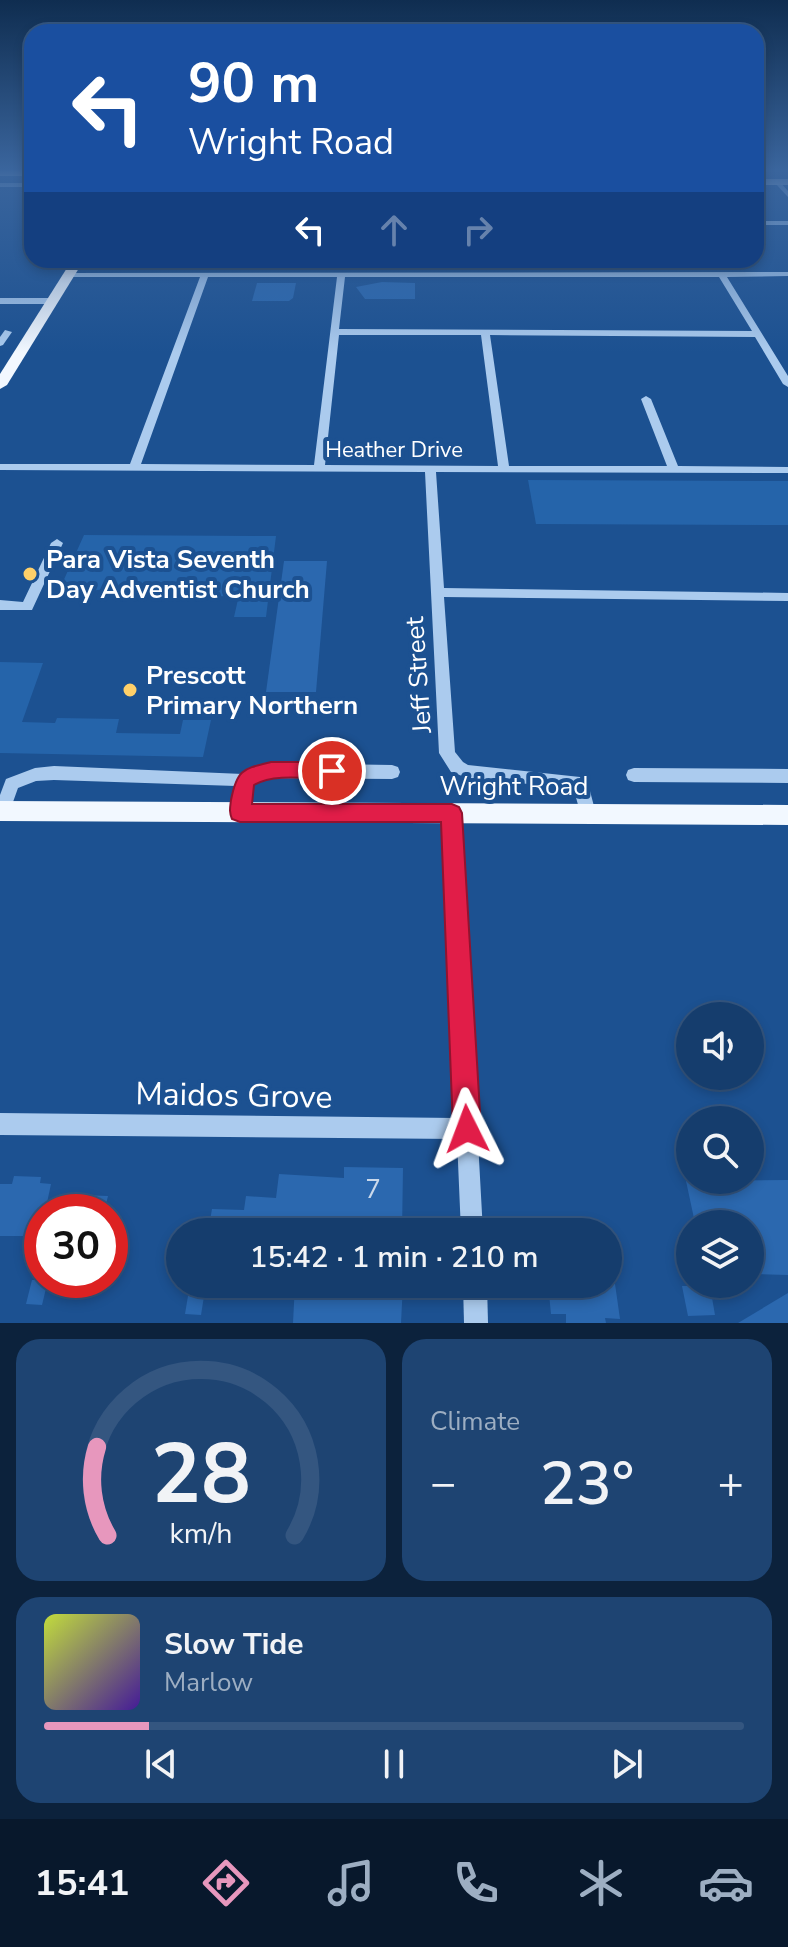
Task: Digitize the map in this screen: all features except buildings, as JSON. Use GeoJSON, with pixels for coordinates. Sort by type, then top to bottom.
{"type":"FeatureCollection","features":[{"type":"Feature","properties":{"kind":"main road"},"geometry":{"type":"LineString","coordinates":[[2,379],[74,268]]}},
{"type":"Feature","properties":{"kind":"main road","name":"Wright Road"},"geometry":{"type":"LineString","coordinates":[[1,811],[788,815]]}},
{"type":"Feature","properties":{"kind":"street"},"geometry":{"type":"LineString","coordinates":[[423,268],[423,275]]}},
{"type":"Feature","properties":{"kind":"street"},"geometry":{"type":"LineString","coordinates":[[70,275],[788,274]]}},
{"type":"Feature","properties":{"kind":"street"},"geometry":{"type":"LineString","coordinates":[[134,468],[205,275]]}},
{"type":"Feature","properties":{"kind":"street"},"geometry":{"type":"LineString","coordinates":[[319,468],[341,275]]}},
{"type":"Feature","properties":{"kind":"street"},"geometry":{"type":"LineString","coordinates":[[722,275],[788,384]]}},
{"type":"Feature","properties":{"kind":"street"},"geometry":{"type":"LineString","coordinates":[[0,301],[53,301]]}},
{"type":"Feature","properties":{"kind":"street"},"geometry":{"type":"LineString","coordinates":[[0,343],[8,332]]}},
{"type":"Feature","properties":{"kind":"street"},"geometry":{"type":"LineString","coordinates":[[335,332],[757,334]]}},
{"type":"Feature","properties":{"kind":"street"},"geometry":{"type":"LineString","coordinates":[[485,333],[504,469]]}},
{"type":"Feature","properties":{"kind":"street"},"geometry":{"type":"LineString","coordinates":[[646,399],[674,470]]}},
{"type":"Feature","properties":{"kind":"street","name":"Heather Drive"},"geometry":{"type":"LineString","coordinates":[[0,467],[788,470]]}},
{"type":"Feature","properties":{"kind":"street","name":"Jeff Street"},"geometry":{"type":"LineString","coordinates":[[430,469],[445,730],[451,761],[468,771],[574,782],[582,791],[588,814]]}},
{"type":"Feature","properties":{"kind":"street"},"geometry":{"type":"LineString","coordinates":[[0,605],[27,607],[57,543]]}},
{"type":"Feature","properties":{"kind":"street"},"geometry":{"type":"LineString","coordinates":[[436,592],[788,597]]}},
{"type":"Feature","properties":{"kind":"street","name":"Wright Road"},"geometry":{"type":"LineString","coordinates":[[1,811],[6,778],[54,773],[228,777],[245,781],[259,772],[271,770],[392,772]]}},
{"type":"Feature","properties":{"kind":"street"},"geometry":{"type":"LineString","coordinates":[[634,775],[788,776]]}},
{"type":"Feature","properties":{"kind":"street"},"geometry":{"type":"LineString","coordinates":[[240,813],[245,781]]}},
{"type":"Feature","properties":{"kind":"street"},"geometry":{"type":"LineString","coordinates":[[452,813],[471,1218]]}},
{"type":"Feature","properties":{"kind":"street","name":"Maidos Grove"},"geometry":{"type":"LineString","coordinates":[[0,1124],[467,1129]]}},
{"type":"Feature","properties":{"kind":"street"},"geometry":{"type":"LineString","coordinates":[[475,1298],[476,1323]]}},
{"type":"Feature","properties":{"kind":"shaded area"},"geometry":{"type":"Polygon","coordinates":[[[528,480],[788,481],[788,525],[536,524],[528,480]]]}},
{"type":"Feature","properties":{"kind":"shaded area"},"geometry":{"type":"Polygon","coordinates":[[[84,535],[276,536],[266,617],[234,617],[239,595],[186,599],[187,591],[114,588],[57,595],[84,535]]]}},
{"type":"Feature","properties":{"kind":"shaded area"},"geometry":{"type":"Polygon","coordinates":[[[0,662],[43,663],[22,722],[55,723],[57,718],[119,719],[116,733],[180,734],[183,720],[211,720],[203,757],[0,753],[0,662]]]}},
{"type":"Feature","properties":{"kind":"place","name":"Para Vista Seventh Day Adventist Church"},"geometry":{"type":"Point","coordinates":[30,574]}},
{"type":"Feature","properties":{"kind":"place","name":"Prescott Primary Northern"},"geometry":{"type":"Point","coordinates":[130,690]}},
{"type":"Feature","properties":{"kind":"route"},"geometry":{"type":"LineString","coordinates":[[332,771],[259,772],[245,781],[240,813],[452,813],[467,1129]]}}]}
